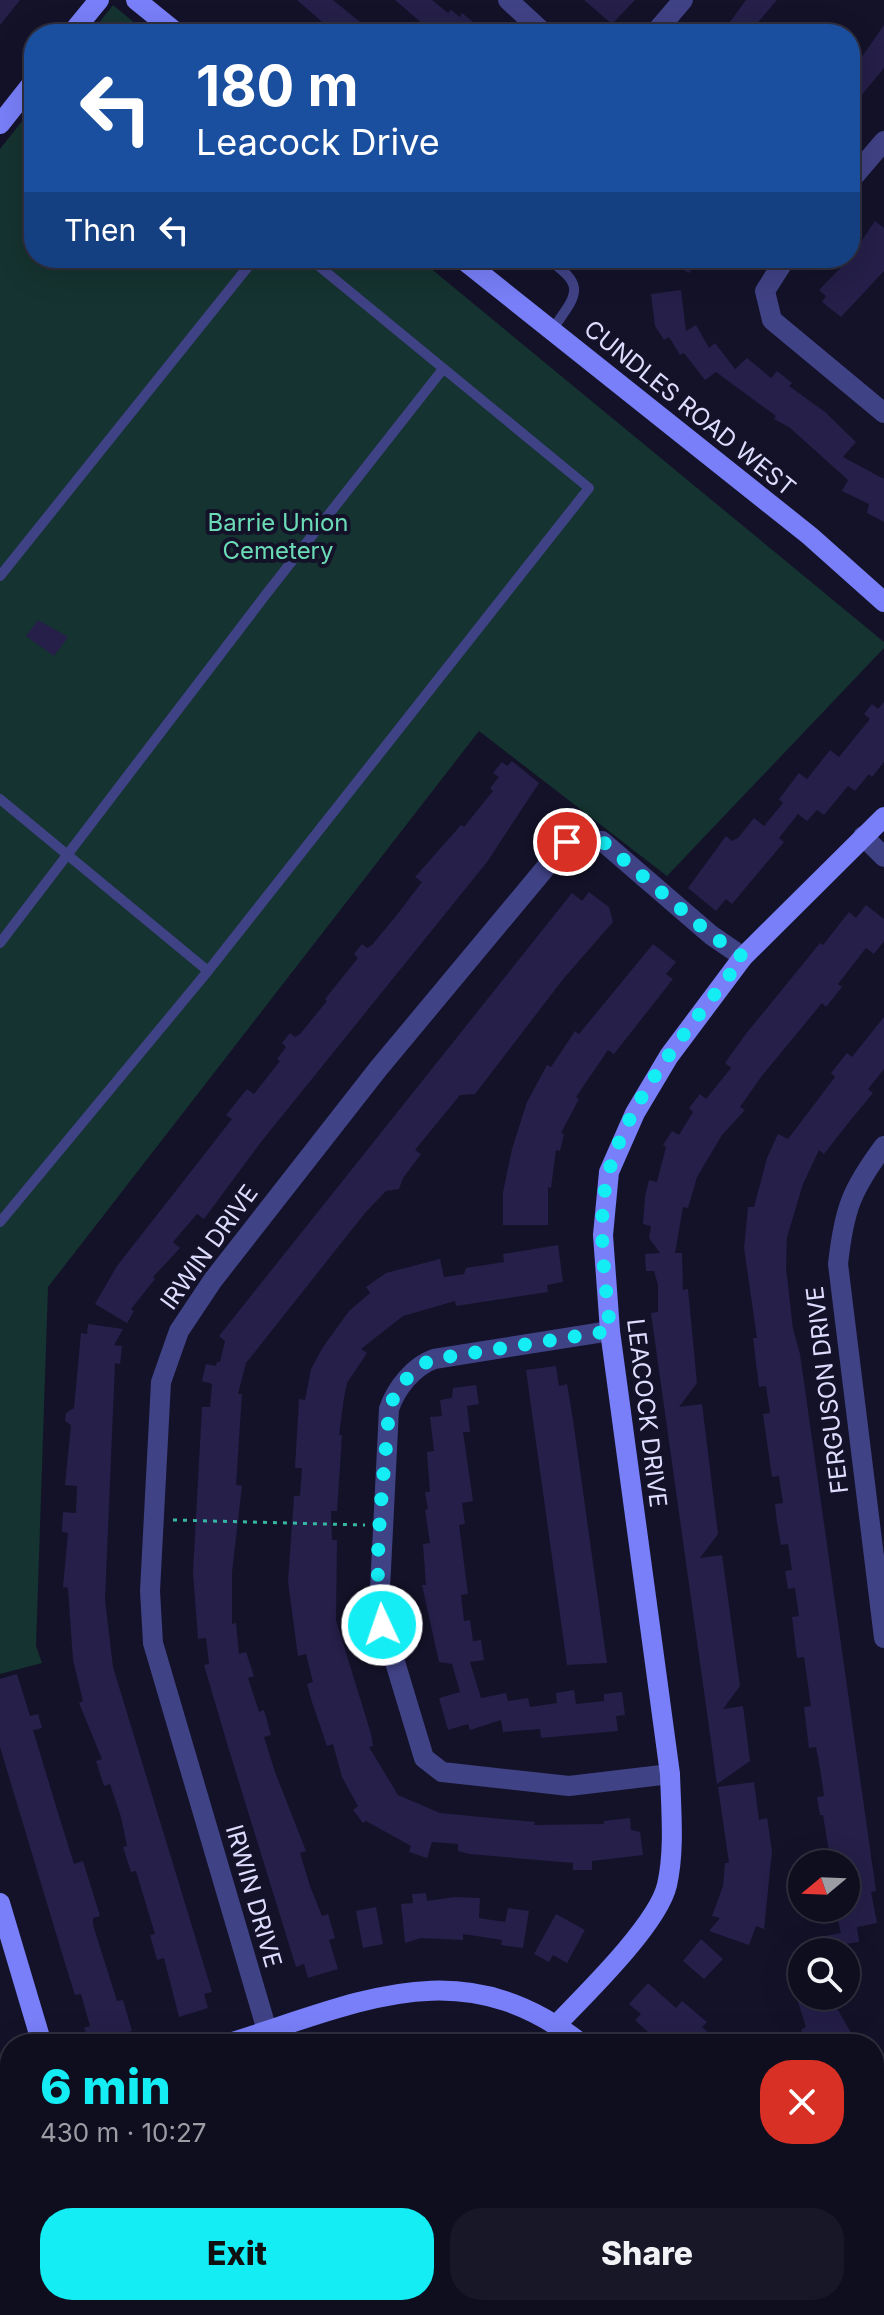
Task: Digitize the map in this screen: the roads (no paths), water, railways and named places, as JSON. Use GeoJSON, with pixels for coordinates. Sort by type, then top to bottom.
{"type":"FeatureCollection","features":[{"type":"Feature","properties":{"kind":"street"},"geometry":{"type":"LineString","coordinates":[[79,24],[99,0]]}},
{"type":"Feature","properties":{"kind":"street"},"geometry":{"type":"LineString","coordinates":[[136,0],[166,24]]}},
{"type":"Feature","properties":{"kind":"street"},"geometry":{"type":"LineString","coordinates":[[508,0],[534,24]]}},
{"type":"Feature","properties":{"kind":"street"},"geometry":{"type":"LineString","coordinates":[[663,24],[683,0]]}},
{"type":"Feature","properties":{"kind":"street"},"geometry":{"type":"LineString","coordinates":[[0,124],[24,94]]}},
{"type":"Feature","properties":{"kind":"street"},"geometry":{"type":"LineString","coordinates":[[860,169],[884,141]]}},
{"type":"Feature","properties":{"kind":"street","name":"CUNDLES ROAD WEST"},"geometry":{"type":"LineString","coordinates":[[474,268],[810,536],[884,602]]}},
{"type":"Feature","properties":{"kind":"street"},"geometry":{"type":"LineString","coordinates":[[780,268],[765,291],[772,320],[884,413]]}},
{"type":"Feature","properties":{"kind":"street","name":"LEACOCK DRIVE"},"geometry":{"type":"LineString","coordinates":[[557,2024],[645,1926],[667,1887],[672,1838],[670,1774],[610,1331],[603,1235],[609,1172],[635,1113],[669,1056],[743,957],[884,817]]}},
{"type":"Feature","properties":{"kind":"street"},"geometry":{"type":"LineString","coordinates":[[863,836],[884,857]]}},
{"type":"Feature","properties":{"kind":"street","name":"IRWIN DRIVE"},"geometry":{"type":"LineString","coordinates":[[268,2034],[153,1643],[150,1591],[161,1382],[179,1331],[213,1280],[378,1069],[567,842],[602,841],[711,935],[743,957]]}},
{"type":"Feature","properties":{"kind":"street","name":"FERGUSON DRIVE"},"geometry":{"type":"LineString","coordinates":[[884,1146],[866,1170],[844,1215],[838,1264],[884,1638]]}},
{"type":"Feature","properties":{"kind":"street"},"geometry":{"type":"LineString","coordinates":[[610,1331],[421,1364],[393,1397],[389,1409],[379,1609],[424,1758],[442,1772],[569,1786],[670,1774]]}},
{"type":"Feature","properties":{"kind":"street"},"geometry":{"type":"LineString","coordinates":[[0,1903],[39,2034]]}},
{"type":"Feature","properties":{"kind":"street"},"geometry":{"type":"LineString","coordinates":[[280,2034],[378,1997],[432,1989],[474,1991],[500,1997],[557,2024],[570,2034]]}},
{"type":"Feature","properties":{"kind":"lane"},"geometry":{"type":"LineString","coordinates":[[0,576],[247,268]]}},
{"type":"Feature","properties":{"kind":"lane"},"geometry":{"type":"LineString","coordinates":[[0,1222],[208,971],[589,488],[321,268]]}},
{"type":"Feature","properties":{"kind":"lane"},"geometry":{"type":"LineString","coordinates":[[552,330],[570,304],[573,283],[564,268]]}},
{"type":"Feature","properties":{"kind":"lane"},"geometry":{"type":"LineString","coordinates":[[0,943],[443,369]]}},
{"type":"Feature","properties":{"kind":"lane"},"geometry":{"type":"LineString","coordinates":[[0,799],[208,971]]}},
{"type":"Feature","properties":{"kind":"park label","name":"Barrie Union Cemetery"},"geometry":{"type":"Point","coordinates":[278,536]}}]}
